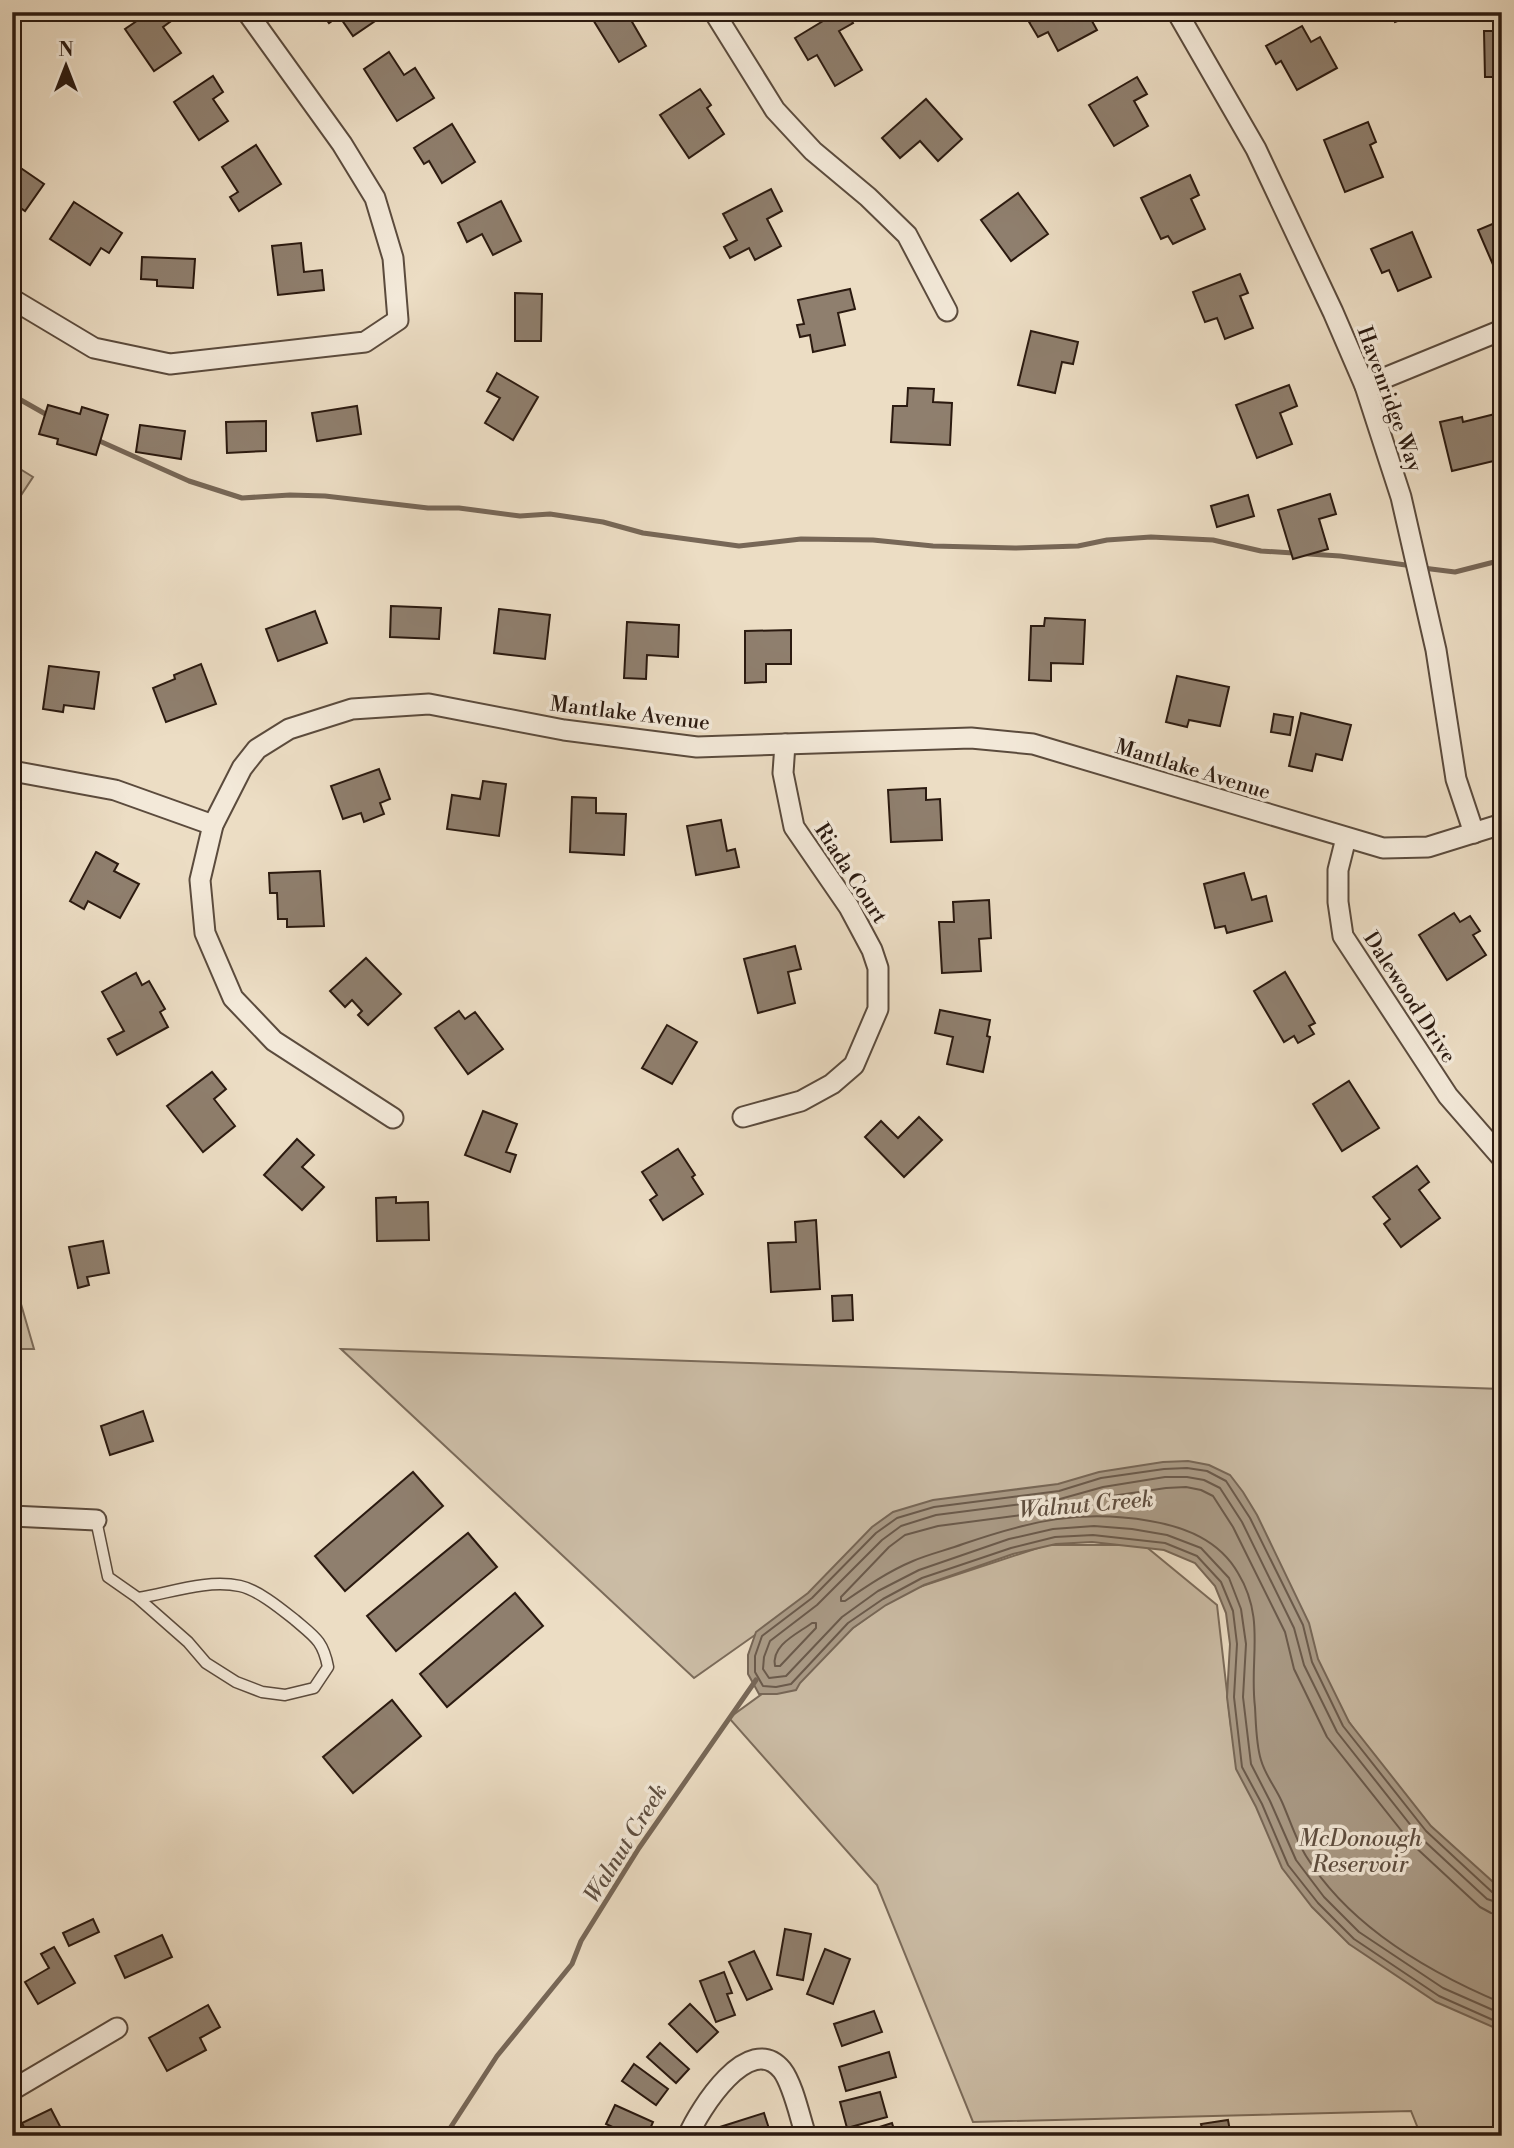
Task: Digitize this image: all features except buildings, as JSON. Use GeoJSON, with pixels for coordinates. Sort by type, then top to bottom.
{"type":"FeatureCollection","features":[{"type":"Feature","properties":{"kind":"street"},"geometry":{"type":"LineString","coordinates":[[12,299],[94,348],[170,364],[365,342],[398,320],[393,258],[375,198],[342,144],[247,12]]}},
{"type":"Feature","properties":{"kind":"street"},"geometry":{"type":"LineString","coordinates":[[714,12],[775,110],[813,151],[868,197],[907,235],[947,311]]}},
{"type":"Feature","properties":{"kind":"street","name":"Havenridge Way"},"geometry":{"type":"LineString","coordinates":[[1177,12],[1256,149],[1365,386],[1401,497],[1436,650],[1456,779],[1474,833]]}},
{"type":"Feature","properties":{"kind":"street"},"geometry":{"type":"LineString","coordinates":[[1365,386],[1502,330]]}},
{"type":"Feature","properties":{"kind":"street","name":"Mantlake Avenue"},"geometry":{"type":"LineString","coordinates":[[393,1118],[274,1041],[233,998],[205,933],[200,880],[213,825],[242,768],[257,749],[289,729],[352,709],[429,704],[564,730],[697,747],[971,738],[1033,744],[1383,848],[1428,848],[1502,824]]}},
{"type":"Feature","properties":{"kind":"street","name":"Riada Court"},"geometry":{"type":"LineString","coordinates":[[743,1117],[801,1101],[832,1084],[854,1065],[878,1009],[878,968],[872,950],[849,907],[794,827],[783,773],[785,744]]}},
{"type":"Feature","properties":{"kind":"street"},"geometry":{"type":"LineString","coordinates":[[12,771],[115,790],[213,825]]}},
{"type":"Feature","properties":{"kind":"street","name":"Dalewood Drive"},"geometry":{"type":"LineString","coordinates":[[1346,838],[1338,870],[1338,902],[1343,936],[1448,1096],[1502,1158]]}},
{"type":"Feature","properties":{"kind":"street"},"geometry":{"type":"LineString","coordinates":[[12,1516],[96,1520]]}},
{"type":"Feature","properties":{"kind":"street"},"geometry":{"type":"LineString","coordinates":[[12,2090],[117,2028]]}},
{"type":"Feature","properties":{"kind":"street"},"geometry":{"type":"LineString","coordinates":[[688,2136],[696,2117],[739,2066],[750,2059],[764,2059],[781,2069],[786,2078],[806,2136]]}},
{"type":"Feature","properties":{"kind":"lane"},"geometry":{"type":"LineString","coordinates":[[96,1520],[108,1577],[138,1598],[188,1642],[206,1663],[236,1682],[262,1692],[285,1695],[314,1688],[328,1667],[324,1648],[310,1633],[262,1597],[240,1586],[197,1585],[138,1598]]}},
{"type":"Feature","properties":{"kind":"shaded area"},"geometry":{"type":"Polygon","coordinates":[[[12,464],[33,477],[12,509],[12,464]]]}},
{"type":"Feature","properties":{"kind":"shaded area"},"geometry":{"type":"Polygon","coordinates":[[[12,1273],[34,1349],[12,1349],[12,1273]]]}},
{"type":"Feature","properties":{"kind":"shaded area"},"geometry":{"type":"Polygon","coordinates":[[[341,1349],[1502,1389],[1502,1908],[1467,1888],[1327,1691],[1254,1545],[901,1532],[694,1678],[341,1349]]]}},
{"type":"Feature","properties":{"kind":"shaded area"},"geometry":{"type":"Polygon","coordinates":[[[1047,1545],[1144,1545],[1217,1605],[1231,1727],[1502,2016],[1502,2136],[1421,2136],[1411,2111],[973,2122],[877,1885],[729,1718],[901,1593],[1047,1545]]]}},
{"type":"Feature","properties":{"kind":"water","name":"McDonough Reservoir"},"geometry":{"type":"Polygon","coordinates":[[[1188,1461],[1209,1465],[1230,1475],[1243,1492],[1257,1515],[1309,1623],[1318,1659],[1349,1722],[1431,1826],[1502,1890],[1502,2031],[1436,2002],[1349,1944],[1312,1907],[1282,1868],[1256,1807],[1236,1769],[1227,1697],[1230,1644],[1226,1613],[1215,1586],[1195,1563],[1164,1550],[1092,1542],[1056,1544],[1013,1554],[924,1585],[886,1605],[853,1628],[796,1690],[759,1694],[748,1674],[748,1655],[756,1632],[808,1593],[872,1527],[893,1512],[933,1500],[1058,1484],[1099,1472],[1188,1461]]]}},
{"type":"Feature","properties":{"kind":"waterway"},"geometry":{"type":"LineString","coordinates":[[12,395],[49,416]]}},
{"type":"Feature","properties":{"kind":"waterway"},"geometry":{"type":"LineString","coordinates":[[95,439],[189,481],[242,498],[325,496],[520,516],[550,514],[603,522],[643,533],[739,546],[801,539],[1015,548],[1078,546],[1107,540],[1151,537],[1213,540],[1261,551],[1340,556],[1413,566]]}},
{"type":"Feature","properties":{"kind":"waterway"},"geometry":{"type":"LineString","coordinates":[[1423,568],[1455,572],[1502,560]]}},
{"type":"Feature","properties":{"kind":"waterway","name":"Walnut Creek"},"geometry":{"type":"LineString","coordinates":[[445,2136],[497,2056],[572,1964],[581,1941],[639,1848],[756,1680]]}}]}
